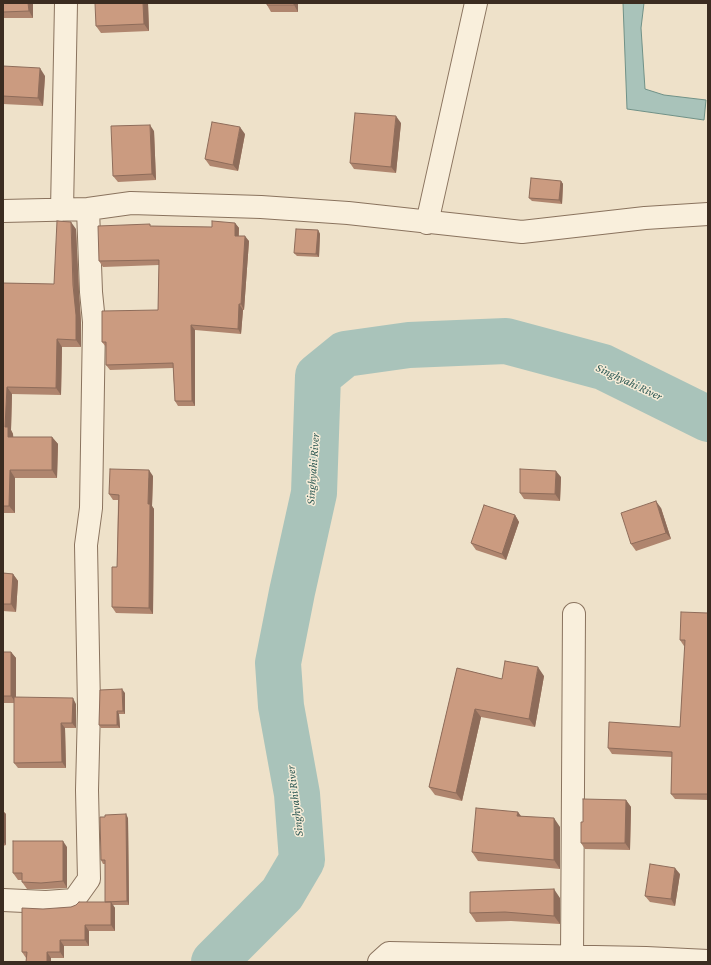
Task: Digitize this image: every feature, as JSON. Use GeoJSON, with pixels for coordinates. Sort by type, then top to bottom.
{"type":"FeatureCollection","features":[{"type":"Feature","properties":{"kind":"street"},"geometry":{"type":"LineString","coordinates":[[62,210],[66,3]]}},
{"type":"Feature","properties":{"kind":"street"},"geometry":{"type":"LineString","coordinates":[[427,222],[476,3]]}},
{"type":"Feature","properties":{"kind":"street"},"geometry":{"type":"LineString","coordinates":[[3,211],[88,209],[131,203],[262,207],[348,213],[522,232],[645,218],[708,214]]}},
{"type":"Feature","properties":{"kind":"street"},"geometry":{"type":"LineString","coordinates":[[3,900],[46,902],[74,900],[89,879],[87,790],[89,708],[86,545],[91,508],[94,322],[91,292],[88,209]]}},
{"type":"Feature","properties":{"kind":"street"},"geometry":{"type":"LineString","coordinates":[[572,957],[574,614]]}},
{"type":"Feature","properties":{"kind":"street"},"geometry":{"type":"LineString","coordinates":[[379,962],[389,953],[708,961]]}},
{"type":"Feature","properties":{"kind":"water"},"geometry":{"type":"Polygon","coordinates":[[[623,3],[644,3],[641,28],[645,89],[664,95],[706,100],[704,120],[627,109],[623,3]]]}},
{"type":"Feature","properties":{"kind":"building"},"geometry":{"type":"Polygon","coordinates":[[[3,3],[28,3],[29,11],[3,12],[3,3]]]}},
{"type":"Feature","properties":{"kind":"building"},"geometry":{"type":"Polygon","coordinates":[[[95,3],[143,3],[144,24],[96,26],[95,3]]]}},
{"type":"Feature","properties":{"kind":"building"},"geometry":{"type":"Polygon","coordinates":[[[267,3],[294,3],[294,5],[267,5],[267,3]]]}},
{"type":"Feature","properties":{"kind":"building"},"geometry":{"type":"Polygon","coordinates":[[[3,66],[40,68],[38,98],[3,96],[3,66]]]}},
{"type":"Feature","properties":{"kind":"building"},"geometry":{"type":"Polygon","coordinates":[[[355,113],[396,116],[391,167],[350,163],[355,113]]]}},
{"type":"Feature","properties":{"kind":"building"},"geometry":{"type":"Polygon","coordinates":[[[212,122],[240,127],[233,165],[205,159],[212,122]]]}},
{"type":"Feature","properties":{"kind":"building"},"geometry":{"type":"Polygon","coordinates":[[[150,125],[152,174],[113,176],[111,126],[150,125]]]}},
{"type":"Feature","properties":{"kind":"building"},"geometry":{"type":"Polygon","coordinates":[[[531,178],[561,181],[559,200],[529,198],[531,178]]]}},
{"type":"Feature","properties":{"kind":"building"},"geometry":{"type":"Polygon","coordinates":[[[57,221],[71,222],[76,340],[57,339],[56,388],[7,387],[5,427],[8,427],[8,437],[52,437],[52,470],[10,470],[9,506],[3,506],[3,283],[54,284],[57,221]]]}},
{"type":"Feature","properties":{"kind":"building"},"geometry":{"type":"Polygon","coordinates":[[[212,221],[235,223],[235,236],[245,236],[238,329],[191,325],[192,401],[175,401],[173,363],[106,365],[106,342],[102,342],[102,311],[158,310],[159,260],[99,261],[98,226],[150,224],[150,226],[212,227],[212,221]]]}},
{"type":"Feature","properties":{"kind":"building"},"geometry":{"type":"Polygon","coordinates":[[[296,229],[318,230],[316,254],[294,253],[296,229]]]}},
{"type":"Feature","properties":{"kind":"building"},"geometry":{"type":"Polygon","coordinates":[[[110,469],[149,470],[149,608],[112,607],[112,567],[117,567],[119,495],[109,494],[110,469]]]}},
{"type":"Feature","properties":{"kind":"building"},"geometry":{"type":"Polygon","coordinates":[[[520,469],[556,471],[555,494],[520,493],[520,469]]]}},
{"type":"Feature","properties":{"kind":"building"},"geometry":{"type":"Polygon","coordinates":[[[656,501],[666,533],[631,544],[621,513],[656,501]]]}},
{"type":"Feature","properties":{"kind":"building"},"geometry":{"type":"Polygon","coordinates":[[[484,505],[515,515],[502,554],[471,543],[484,505]]]}},
{"type":"Feature","properties":{"kind":"building"},"geometry":{"type":"Polygon","coordinates":[[[3,573],[13,574],[11,604],[3,604],[3,573]]]}},
{"type":"Feature","properties":{"kind":"building"},"geometry":{"type":"Polygon","coordinates":[[[681,612],[708,613],[708,794],[671,794],[672,752],[608,748],[609,722],[680,727],[685,640],[680,640],[681,612]]]}},
{"type":"Feature","properties":{"kind":"building"},"geometry":{"type":"Polygon","coordinates":[[[3,652],[11,652],[11,696],[3,696],[3,652]]]}},
{"type":"Feature","properties":{"kind":"building"},"geometry":{"type":"Polygon","coordinates":[[[505,661],[538,667],[529,719],[475,709],[456,793],[429,787],[457,668],[502,679],[505,661]]]}},
{"type":"Feature","properties":{"kind":"building"},"geometry":{"type":"Polygon","coordinates":[[[122,689],[123,711],[117,711],[117,725],[99,725],[100,690],[122,689]]]}},
{"type":"Feature","properties":{"kind":"building"},"geometry":{"type":"Polygon","coordinates":[[[14,697],[73,698],[72,723],[61,723],[62,762],[14,763],[14,697]]]}},
{"type":"Feature","properties":{"kind":"building"},"geometry":{"type":"Polygon","coordinates":[[[583,799],[626,800],[625,843],[581,843],[583,799]]]}},
{"type":"Feature","properties":{"kind":"building"},"geometry":{"type":"Polygon","coordinates":[[[476,808],[518,812],[517,816],[554,818],[554,860],[472,852],[476,808]]]}},
{"type":"Feature","properties":{"kind":"building"},"geometry":{"type":"Polygon","coordinates":[[[126,814],[127,901],[105,902],[105,860],[101,860],[100,817],[105,817],[105,815],[126,814]]]}},
{"type":"Feature","properties":{"kind":"building"},"geometry":{"type":"Polygon","coordinates":[[[13,841],[63,841],[63,881],[41,883],[22,882],[22,873],[13,873],[13,841]]]}},
{"type":"Feature","properties":{"kind":"building"},"geometry":{"type":"Polygon","coordinates":[[[650,864],[675,868],[671,899],[645,896],[650,864]]]}},
{"type":"Feature","properties":{"kind":"building"},"geometry":{"type":"Polygon","coordinates":[[[554,889],[554,916],[505,912],[470,913],[470,892],[554,889]]]}},
{"type":"Feature","properties":{"kind":"building"},"geometry":{"type":"Polygon","coordinates":[[[79,902],[111,902],[111,925],[85,925],[85,940],[60,940],[60,952],[47,952],[47,962],[26,962],[27,952],[22,952],[22,908],[43,909],[71,907],[79,902]]]}},
{"type":"Feature","properties":{"kind":"waterway","name":"Singhyahi River"},"geometry":{"type":"LineString","coordinates":[[214,962],[282,894],[302,860],[297,794],[281,706],[278,663],[314,493],[318,376],[345,354],[409,345],[506,341],[603,367],[708,419]]}}]}
